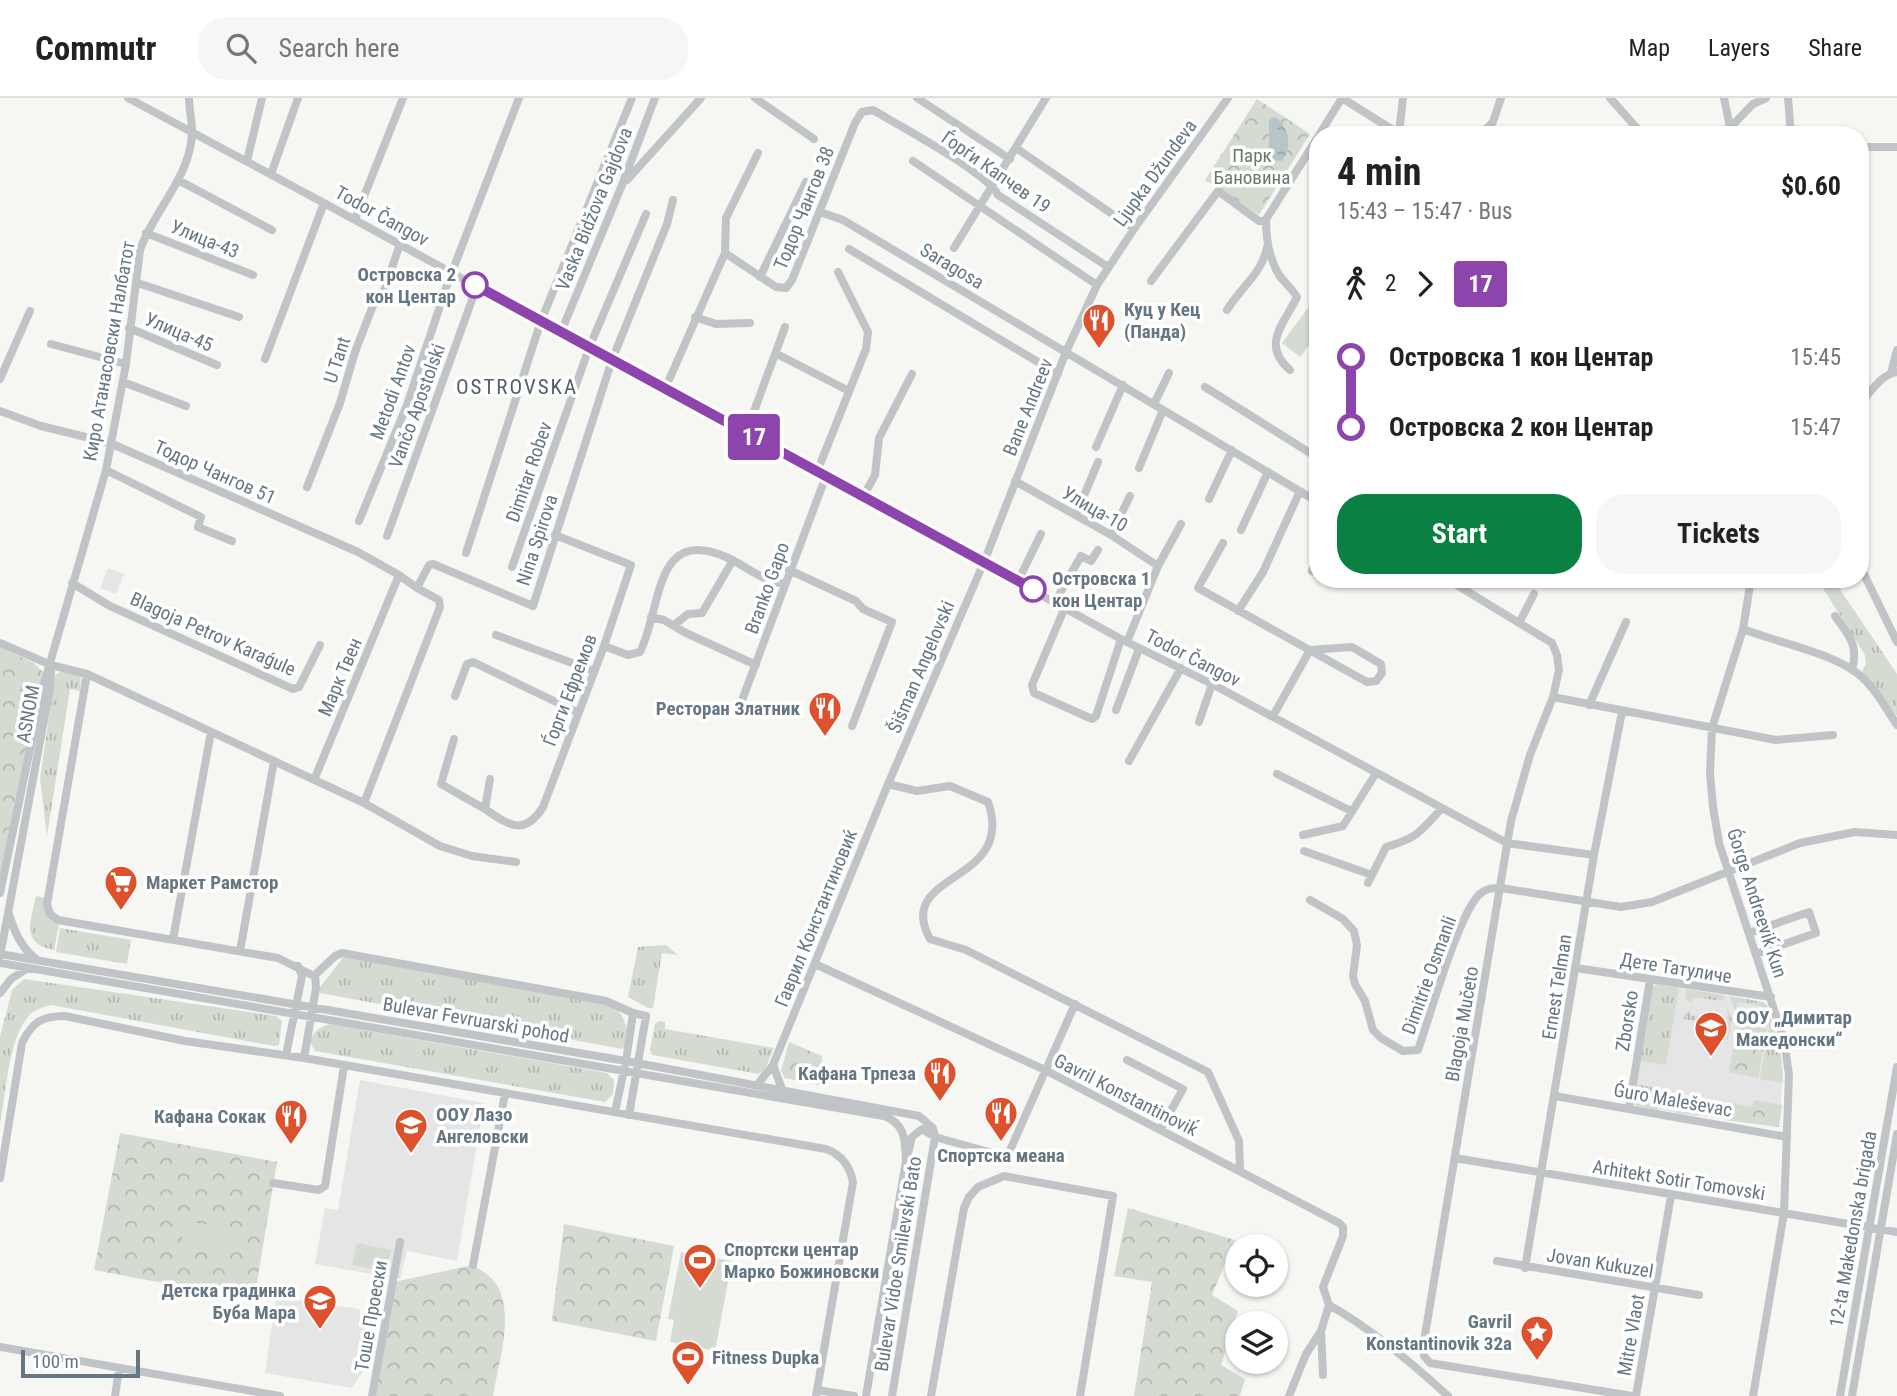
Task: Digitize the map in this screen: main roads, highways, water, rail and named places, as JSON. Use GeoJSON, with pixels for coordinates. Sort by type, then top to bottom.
{"type":"FeatureCollection","features":[{"type":"Feature","properties":{"kind":"water"},"geometry":{"type":"Polygon","coordinates":[[[1276,117],[1287,132],[1288,138],[1288,150],[1282,161],[1272,160],[1268,150],[1269,121],[1276,117]]]}},
{"type":"Feature","properties":{"kind":"place","name":"Островска 2 кон Центар"},"geometry":{"type":"Point","coordinates":[475,285]}},
{"type":"Feature","properties":{"kind":"place","name":"Куц у Кец (Панда)"},"geometry":{"type":"Point","coordinates":[1099,350]}},
{"type":"Feature","properties":{"kind":"place","name":"Островска 1 кон Центар"},"geometry":{"type":"Point","coordinates":[1033,589]}},
{"type":"Feature","properties":{"kind":"place","name":"Ресторан Златник"},"geometry":{"type":"Point","coordinates":[825,738]}},
{"type":"Feature","properties":{"kind":"place","name":"Маркет Рамстор"},"geometry":{"type":"Point","coordinates":[121,912]}},
{"type":"Feature","properties":{"kind":"place","name":"ООУ „Димитар Македонски“"},"geometry":{"type":"Point","coordinates":[1711,1058]}},
{"type":"Feature","properties":{"kind":"place","name":"Кафана Трпеза"},"geometry":{"type":"Point","coordinates":[940,1103]}},
{"type":"Feature","properties":{"kind":"place","name":"Спортска меана"},"geometry":{"type":"Point","coordinates":[1001,1143]}},
{"type":"Feature","properties":{"kind":"place","name":"Кафана Сокак"},"geometry":{"type":"Point","coordinates":[291,1146]}},
{"type":"Feature","properties":{"kind":"place","name":"ООУ Лазо Ангеловски"},"geometry":{"type":"Point","coordinates":[411,1155]}},
{"type":"Feature","properties":{"kind":"place","name":"Спортски центар Марко Божиновски"},"geometry":{"type":"Point","coordinates":[700,1290]}},
{"type":"Feature","properties":{"kind":"place","name":"Детска градинка Буба Мара"},"geometry":{"type":"Point","coordinates":[320,1331]}},
{"type":"Feature","properties":{"kind":"place","name":"Gavril Konstantinovik 32a"},"geometry":{"type":"Point","coordinates":[1537,1362]}},
{"type":"Feature","properties":{"kind":"place","name":"Fitness Dupka"},"geometry":{"type":"Point","coordinates":[688,1387]}},
{"type":"Feature","properties":{"kind":"district","name":"OSTROVSKA"},"geometry":{"type":"Point","coordinates":[517,387]}},
{"type":"Feature","properties":{"kind":"park label","name":"Парк Бановина"},"geometry":{"type":"Point","coordinates":[1252,166]}}]}
